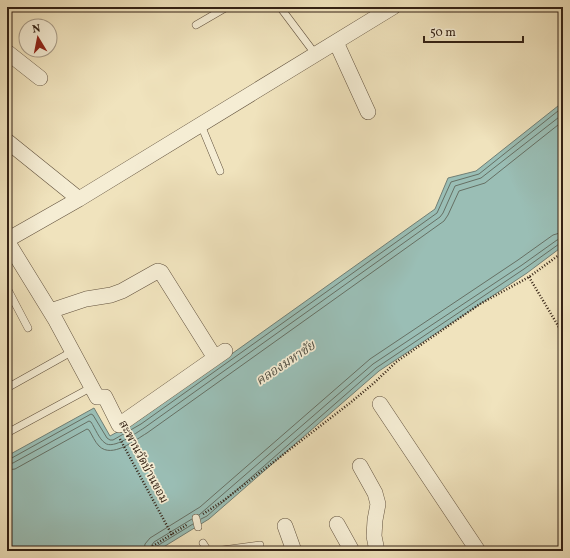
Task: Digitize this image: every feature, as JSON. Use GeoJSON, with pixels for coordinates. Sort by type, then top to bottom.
{"type":"FeatureCollection","features":[{"type":"Feature","properties":{"kind":"street"},"geometry":{"type":"LineString","coordinates":[[50,311],[86,299],[111,295],[122,291],[158,271],[162,272],[220,355],[121,424],[118,423],[105,397],[97,397],[50,311],[7,241],[79,199],[393,7]]}},
{"type":"Feature","properties":{"kind":"street"},"geometry":{"type":"LineString","coordinates":[[336,42],[368,112]]}},
{"type":"Feature","properties":{"kind":"street"},"geometry":{"type":"LineString","coordinates":[[7,52],[40,78]]}},
{"type":"Feature","properties":{"kind":"street"},"geometry":{"type":"LineString","coordinates":[[7,141],[79,199]]}},
{"type":"Feature","properties":{"kind":"street"},"geometry":{"type":"LineString","coordinates":[[380,404],[478,551]]}},
{"type":"Feature","properties":{"kind":"street"},"geometry":{"type":"LineString","coordinates":[[360,466],[376,493],[378,504],[374,536],[377,551]]}},
{"type":"Feature","properties":{"kind":"street"},"geometry":{"type":"LineString","coordinates":[[337,524],[352,551]]}},
{"type":"Feature","properties":{"kind":"street"},"geometry":{"type":"LineString","coordinates":[[285,526],[294,551]]}},
{"type":"Feature","properties":{"kind":"lane"},"geometry":{"type":"LineString","coordinates":[[196,25],[227,7]]}},
{"type":"Feature","properties":{"kind":"lane"},"geometry":{"type":"LineString","coordinates":[[280,7],[316,55]]}},
{"type":"Feature","properties":{"kind":"lane"},"geometry":{"type":"LineString","coordinates":[[201,125],[220,171]]}},
{"type":"Feature","properties":{"kind":"lane"},"geometry":{"type":"LineString","coordinates":[[7,288],[28,328]]}},
{"type":"Feature","properties":{"kind":"lane"},"geometry":{"type":"LineString","coordinates":[[7,388],[73,351]]}},
{"type":"Feature","properties":{"kind":"lane"},"geometry":{"type":"LineString","coordinates":[[7,433],[92,387]]}},
{"type":"Feature","properties":{"kind":"lane"},"geometry":{"type":"LineString","coordinates":[[196,518],[198,527]]}},
{"type":"Feature","properties":{"kind":"lane"},"geometry":{"type":"LineString","coordinates":[[203,543],[208,551]]}},
{"type":"Feature","properties":{"kind":"lane"},"geometry":{"type":"LineString","coordinates":[[215,551],[260,545]]}},
{"type":"Feature","properties":{"kind":"path"},"geometry":{"type":"LineString","coordinates":[[145,551],[223,501],[350,403],[396,362],[480,304],[530,277],[563,252]]}},
{"type":"Feature","properties":{"kind":"path"},"geometry":{"type":"LineString","coordinates":[[530,277],[563,334]]}},
{"type":"Feature","properties":{"kind":"path","name":"สะพานวัดบ้านขอม"},"geometry":{"type":"LineString","coordinates":[[117,433],[172,535]]}},
{"type":"Feature","properties":{"kind":"water","name":"คลองมหาชัย"},"geometry":{"type":"Polygon","coordinates":[[[563,102],[563,246],[527,273],[379,371],[209,519],[157,551],[7,551],[7,456],[94,408],[110,436],[139,420],[435,209],[448,178],[476,171],[563,102]]]}}]}
